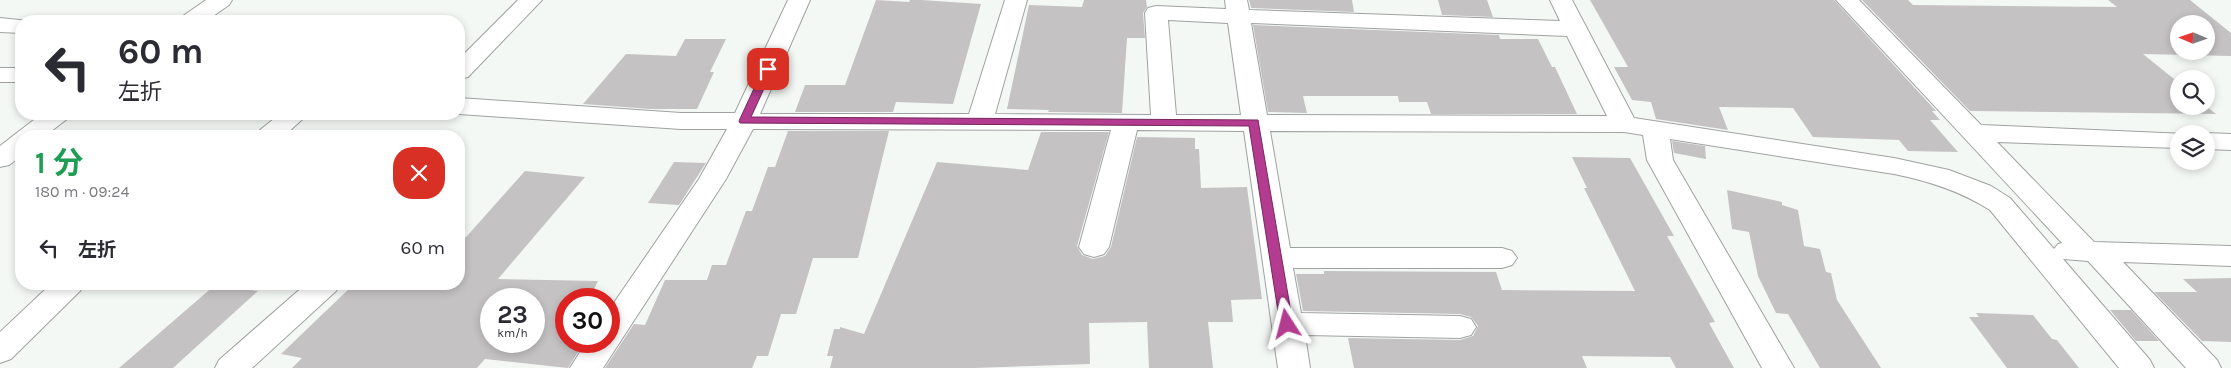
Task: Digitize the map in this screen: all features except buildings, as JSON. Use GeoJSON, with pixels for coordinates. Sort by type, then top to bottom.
{"type":"FeatureCollection","features":[{"type":"Feature","properties":{"kind":"street"},"geometry":{"type":"LineString","coordinates":[[200,15],[221,0]]}},
{"type":"Feature","properties":{"kind":"street"},"geometry":{"type":"LineString","coordinates":[[465,66],[532,0]]}},
{"type":"Feature","properties":{"kind":"street"},"geometry":{"type":"LineString","coordinates":[[620,317],[712,179],[744,121],[799,0]]}},
{"type":"Feature","properties":{"kind":"street"},"geometry":{"type":"LineString","coordinates":[[980,121],[1016,0]]}},
{"type":"Feature","properties":{"kind":"street"},"geometry":{"type":"LineString","coordinates":[[1561,0],[1624,124]]}},
{"type":"Feature","properties":{"kind":"street"},"geometry":{"type":"LineString","coordinates":[[1847,0],[1973,133],[2205,368]]}},
{"type":"Feature","properties":{"kind":"street"},"geometry":{"type":"LineString","coordinates":[[1164,122],[1156,13],[1238,8],[1576,29]]}},
{"type":"Feature","properties":{"kind":"street"},"geometry":{"type":"LineString","coordinates":[[1238,8],[1254,122],[1294,368]]}},
{"type":"Feature","properties":{"kind":"street"},"geometry":{"type":"LineString","coordinates":[[0,25],[15,26]]}},
{"type":"Feature","properties":{"kind":"street"},"geometry":{"type":"LineString","coordinates":[[0,75],[15,75]]}},
{"type":"Feature","properties":{"kind":"street"},"geometry":{"type":"LineString","coordinates":[[465,106],[681,121],[1624,124],[1655,128],[1944,176],[1986,194],[2000,204],[2138,368]]}},
{"type":"Feature","properties":{"kind":"street"},"geometry":{"type":"LineString","coordinates":[[37,130],[50,120]]}},
{"type":"Feature","properties":{"kind":"street"},"geometry":{"type":"LineString","coordinates":[[276,130],[289,120]]}},
{"type":"Feature","properties":{"kind":"street"},"geometry":{"type":"LineString","coordinates":[[1094,247],[1126,122]]}},
{"type":"Feature","properties":{"kind":"street"},"geometry":{"type":"LineString","coordinates":[[1655,128],[1660,160],[1778,368]]}},
{"type":"Feature","properties":{"kind":"street"},"geometry":{"type":"LineString","coordinates":[[1973,133],[2170,140]]}},
{"type":"Feature","properties":{"kind":"street"},"geometry":{"type":"LineString","coordinates":[[2215,141],[2231,142]]}},
{"type":"Feature","properties":{"kind":"street"},"geometry":{"type":"LineString","coordinates":[[0,159],[15,147]]}},
{"type":"Feature","properties":{"kind":"street"},"geometry":{"type":"LineString","coordinates":[[2039,250],[2231,256]]}},
{"type":"Feature","properties":{"kind":"street"},"geometry":{"type":"LineString","coordinates":[[1276,258],[1502,258]]}},
{"type":"Feature","properties":{"kind":"street"},"geometry":{"type":"LineString","coordinates":[[0,352],[64,290]]}},
{"type":"Feature","properties":{"kind":"street"},"geometry":{"type":"LineString","coordinates":[[231,368],[318,290]]}},
{"type":"Feature","properties":{"kind":"street"},"geometry":{"type":"LineString","coordinates":[[1287,324],[1460,326]]}},
{"type":"Feature","properties":{"kind":"street"},"geometry":{"type":"LineString","coordinates":[[586,368],[596,353]]}},
{"type":"Feature","properties":{"kind":"route"},"geometry":{"type":"LineString","coordinates":[[768,69],[744,121],[1254,122],[1287,324]]}}]}
